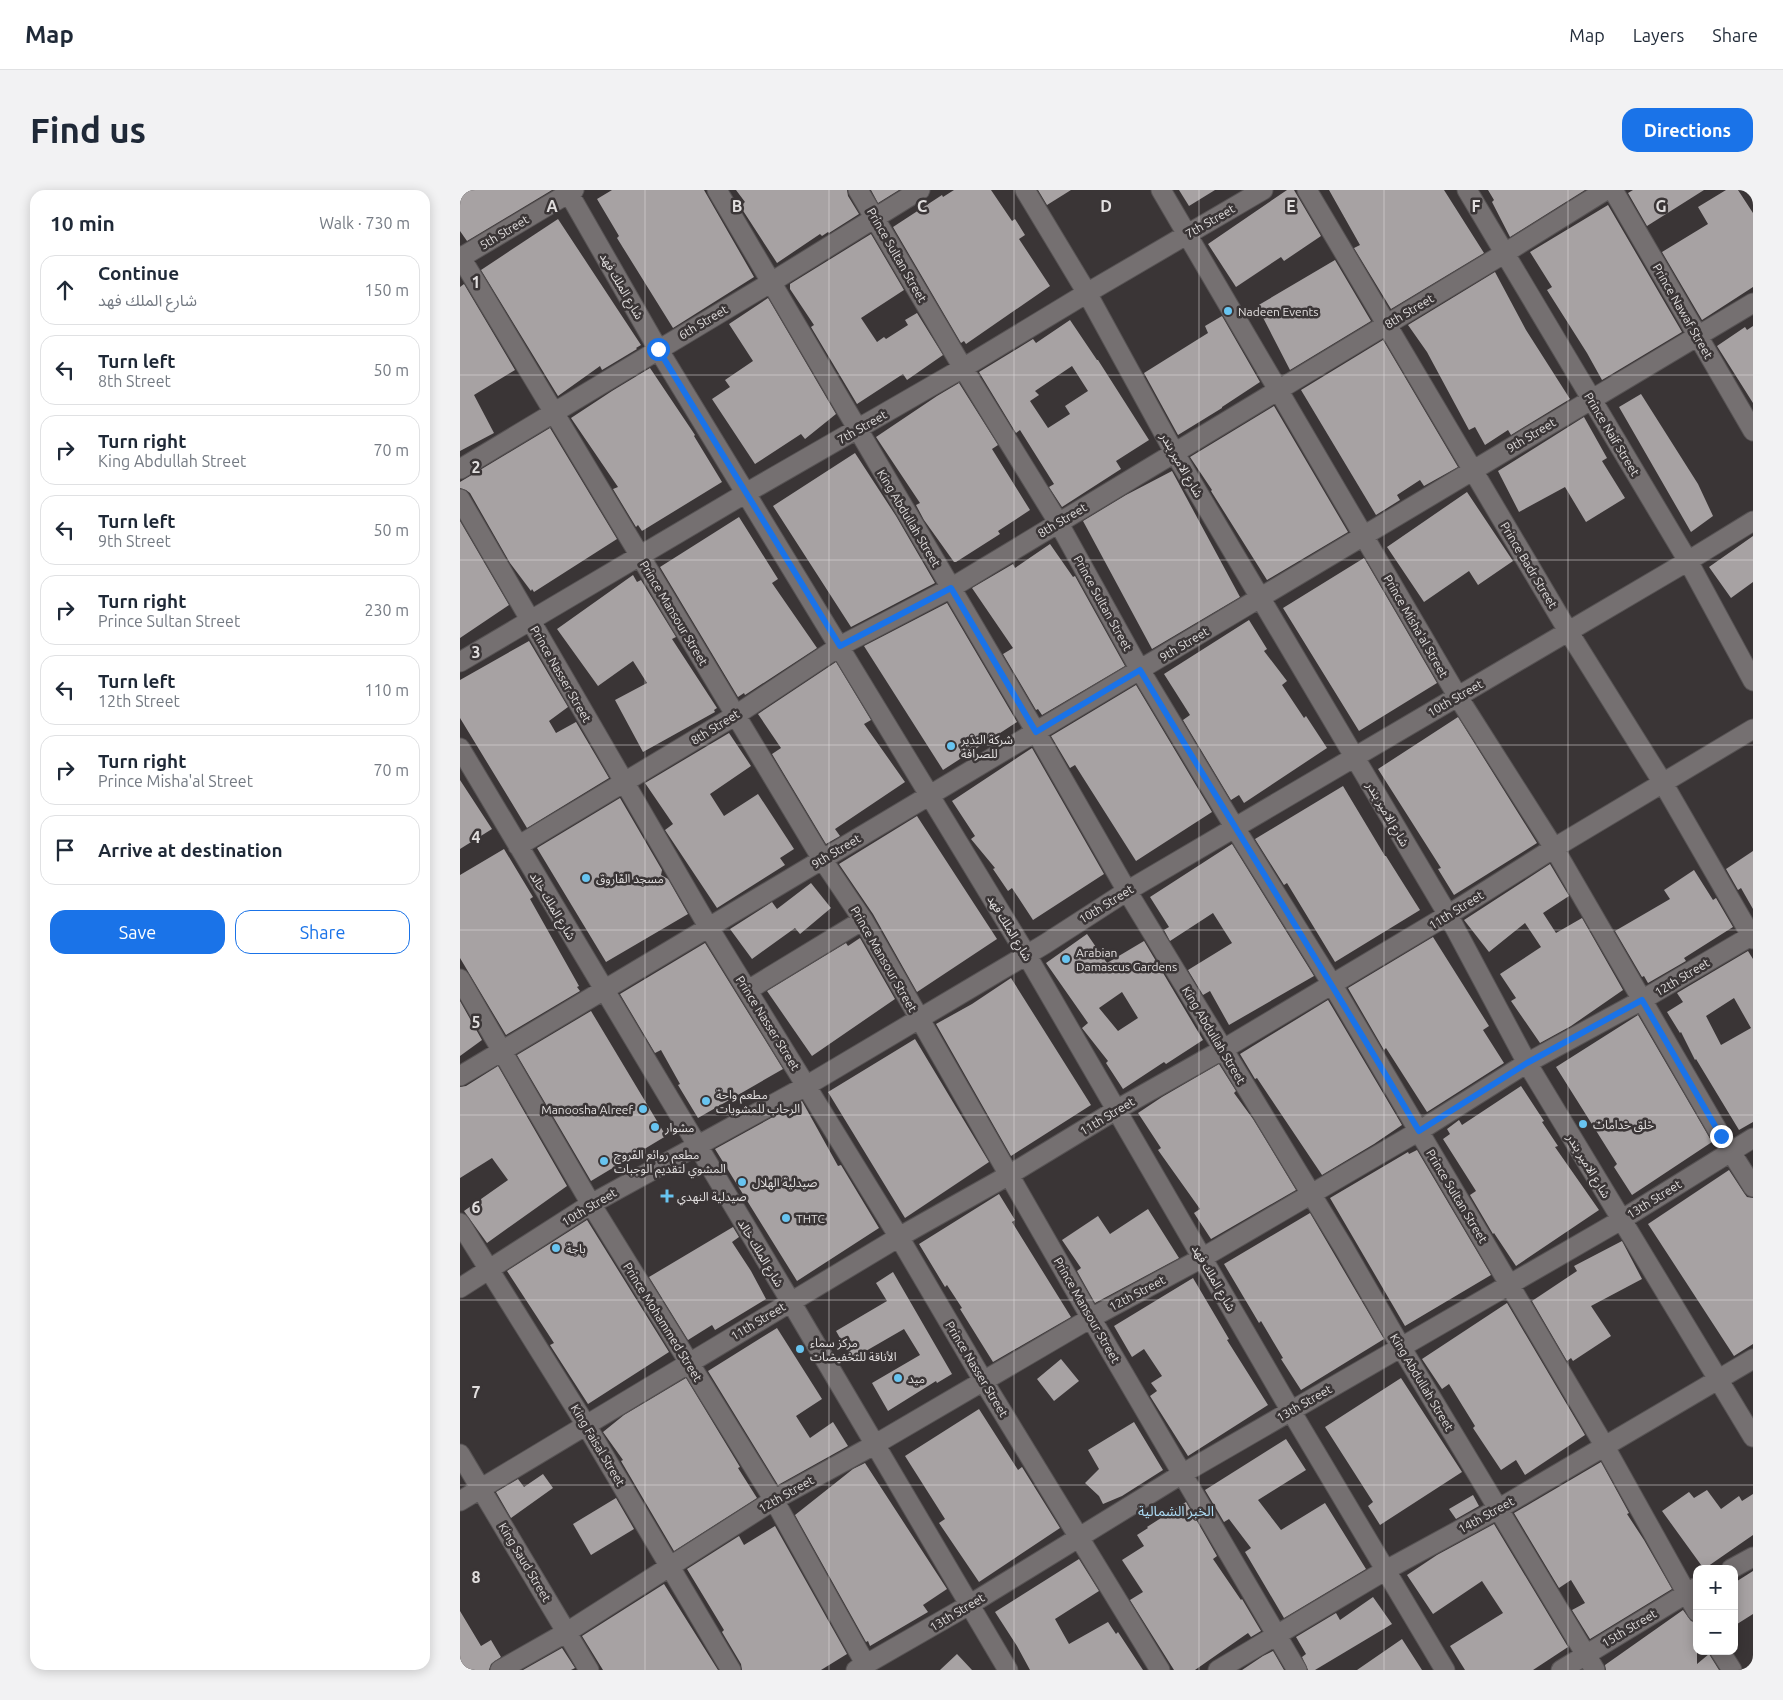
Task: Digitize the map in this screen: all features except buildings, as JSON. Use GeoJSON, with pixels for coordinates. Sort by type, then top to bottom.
{"type":"FeatureCollection","features":[{"type":"Feature","properties":{"kind":"street","name":"King Abdullah Street"},"geometry":{"type":"LineString","coordinates":[[716,190],[1036,732],[1127,891],[1590,1662]]}},
{"type":"Feature","properties":{"kind":"street","name":"Prince Sultan Street"},"geometry":{"type":"LineString","coordinates":[[858,190],[963,368],[1058,522],[1140,670],[1332,984],[1691,1590],[1696,1610]]}},
{"type":"Feature","properties":{"kind":"street","name":"6th Street"},"geometry":{"type":"LineString","coordinates":[[460,469],[770,283],[920,190]]}},
{"type":"Feature","properties":{"kind":"street","name":"شارع الامير بندر"},"geometry":{"type":"LineString","coordinates":[[1025,190],[1087,293],[1174,452],[1448,915],[1527,1063],[1718,1381],[1744,1408],[1753,1437]]}},
{"type":"Feature","properties":{"kind":"street","name":"Prince Misha'al Street"},"geometry":{"type":"LineString","coordinates":[[1162,190],[1458,697],[1554,848],[1753,1187]]}},
{"type":"Feature","properties":{"kind":"street","name":"7th Street"},"geometry":{"type":"LineString","coordinates":[[460,662],[1263,190]]}},
{"type":"Feature","properties":{"kind":"street","name":"Prince Badr Street"},"geometry":{"type":"LineString","coordinates":[[1307,190],[1568,631],[1663,783],[1752,937]]}},
{"type":"Feature","properties":{"kind":"street","name":"Prince Naif Street"},"geometry":{"type":"LineString","coordinates":[[1467,190],[1688,561],[1753,680]]}},
{"type":"Feature","properties":{"kind":"street","name":"8th Street"},"geometry":{"type":"LineString","coordinates":[[518,846],[736,715],[840,646],[951,588],[1606,190]]}},
{"type":"Feature","properties":{"kind":"street","name":"Prince Nawaf Street"},"geometry":{"type":"LineString","coordinates":[[1613,190],[1753,431]]}},
{"type":"Feature","properties":{"kind":"street","name":"5th Street"},"geometry":{"type":"LineString","coordinates":[[460,257],[570,191]]}},
{"type":"Feature","properties":{"kind":"street","name":"شارع الملك فهد"},"geometry":{"type":"LineString","coordinates":[[570,191],[658,349],[1026,954],[1291,1411],[1445,1670]]}},
{"type":"Feature","properties":{"kind":"street","name":"Prince Mansour Street"},"geometry":{"type":"LineString","coordinates":[[460,257],[822,859],[863,920],[1091,1318],[1297,1670]]}},
{"type":"Feature","properties":{"kind":"street","name":"9th Street"},"geometry":{"type":"LineString","coordinates":[[460,1076],[1753,303]]}},
{"type":"Feature","properties":{"kind":"street","name":"Prince Nasser Street"},"geometry":{"type":"LineString","coordinates":[[460,499],[708,928],[899,1237],[984,1382],[1160,1670]]}},
{"type":"Feature","properties":{"kind":"street","name":"10th Street"},"geometry":{"type":"LineString","coordinates":[[460,1288],[591,1204],[806,1086],[1127,891],[1753,521]]}},
{"type":"Feature","properties":{"kind":"street","name":"11th Street"},"geometry":{"type":"LineString","coordinates":[[460,1501],[899,1237],[1222,1050],[1753,729]]}},
{"type":"Feature","properties":{"kind":"street","name":"شارع الملك خالد"},"geometry":{"type":"LineString","coordinates":[[460,748],[1008,1670]]}},
{"type":"Feature","properties":{"kind":"street"},"geometry":{"type":"LineString","coordinates":[[748,990],[863,920]]}},
{"type":"Feature","properties":{"kind":"street","name":"12th Street"},"geometry":{"type":"LineString","coordinates":[[500,1670],[567,1632],[671,1568],[774,1500],[984,1382],[1091,1318],[1202,1258],[1419,1131],[1527,1063],[1752,937]]}},
{"type":"Feature","properties":{"kind":"street","name":"Prince Mohammed Street"},"geometry":{"type":"LineString","coordinates":[[460,979],[591,1204],[688,1364],[774,1500],[861,1667]]}},
{"type":"Feature","properties":{"kind":"street","name":"13th Street"},"geometry":{"type":"LineString","coordinates":[[861,1667],[969,1605],[1182,1474],[1621,1220],[1753,1138]]}},
{"type":"Feature","properties":{"kind":"street","name":"King Faisal Street"},"geometry":{"type":"LineString","coordinates":[[460,1223],[488,1271],[586,1425],[731,1670]]}},
{"type":"Feature","properties":{"kind":"street","name":"14th Street"},"geometry":{"type":"LineString","coordinates":[[1218,1670],[1386,1570],[1498,1509],[1753,1359]]}},
{"type":"Feature","properties":{"kind":"street","name":"King Saud Street"},"geometry":{"type":"LineString","coordinates":[[460,1454],[589,1670]]}},
{"type":"Feature","properties":{"kind":"street"},"geometry":{"type":"LineString","coordinates":[[1738,1565],[1753,1557]]}},
{"type":"Feature","properties":{"kind":"street","name":"15th Street"},"geometry":{"type":"LineString","coordinates":[[1561,1670],[1590,1662],[1691,1590]]}},
{"type":"Feature","properties":{"kind":"street"},"geometry":{"type":"LineString","coordinates":[[1723,1655],[1732,1670]]}},
{"type":"Feature","properties":{"kind":"place","name":"Nadeen Events"},"geometry":{"type":"Point","coordinates":[1228,311]}},
{"type":"Feature","properties":{"kind":"place","name":"شركة النذير للصرافة"},"geometry":{"type":"Point","coordinates":[951,746]}},
{"type":"Feature","properties":{"kind":"place","name":"مسجد الفاروق"},"geometry":{"type":"Point","coordinates":[586,878]}},
{"type":"Feature","properties":{"kind":"place","name":"Arabian Damascus Gardens"},"geometry":{"type":"Point","coordinates":[1066,959]}},
{"type":"Feature","properties":{"kind":"place","name":"مطعم واحة الرحاب للمشويات"},"geometry":{"type":"Point","coordinates":[706,1101]}},
{"type":"Feature","properties":{"kind":"place","name":"Manoosha Alreef"},"geometry":{"type":"Point","coordinates":[643,1109]}},
{"type":"Feature","properties":{"kind":"place","name":"خلق خدامات"},"geometry":{"type":"Point","coordinates":[1583,1124]}},
{"type":"Feature","properties":{"kind":"place","name":"مشوار"},"geometry":{"type":"Point","coordinates":[655,1127]}},
{"type":"Feature","properties":{"kind":"place","name":"مطعم روائع الفروج المشوي لتقديم الوجبات"},"geometry":{"type":"Point","coordinates":[604,1161]}},
{"type":"Feature","properties":{"kind":"place","name":"صيدلية الهلال"},"geometry":{"type":"Point","coordinates":[742,1182]}},
{"type":"Feature","properties":{"kind":"place","name":"صيدلية النهدي"},"geometry":{"type":"Point","coordinates":[667,1196]}},
{"type":"Feature","properties":{"kind":"place","name":"THTC"},"geometry":{"type":"Point","coordinates":[786,1218]}},
{"type":"Feature","properties":{"kind":"place","name":"باجة"},"geometry":{"type":"Point","coordinates":[556,1248]}},
{"type":"Feature","properties":{"kind":"place","name":"مركز سماء الأناقة للتخفيضات"},"geometry":{"type":"Point","coordinates":[800,1349]}},
{"type":"Feature","properties":{"kind":"place","name":"ميد"},"geometry":{"type":"Point","coordinates":[898,1378]}},
{"type":"Feature","properties":{"kind":"district","name":"الخبر الشمالية"},"geometry":{"type":"Point","coordinates":[1176,1511]}},
{"type":"Feature","properties":{"kind":"route"},"geometry":{"type":"LineString","coordinates":[[658,349],[840,646],[951,588],[1036,732],[1140,670],[1332,984],[1419,1131],[1527,1063],[1642,1000],[1721,1136]]}}]}
